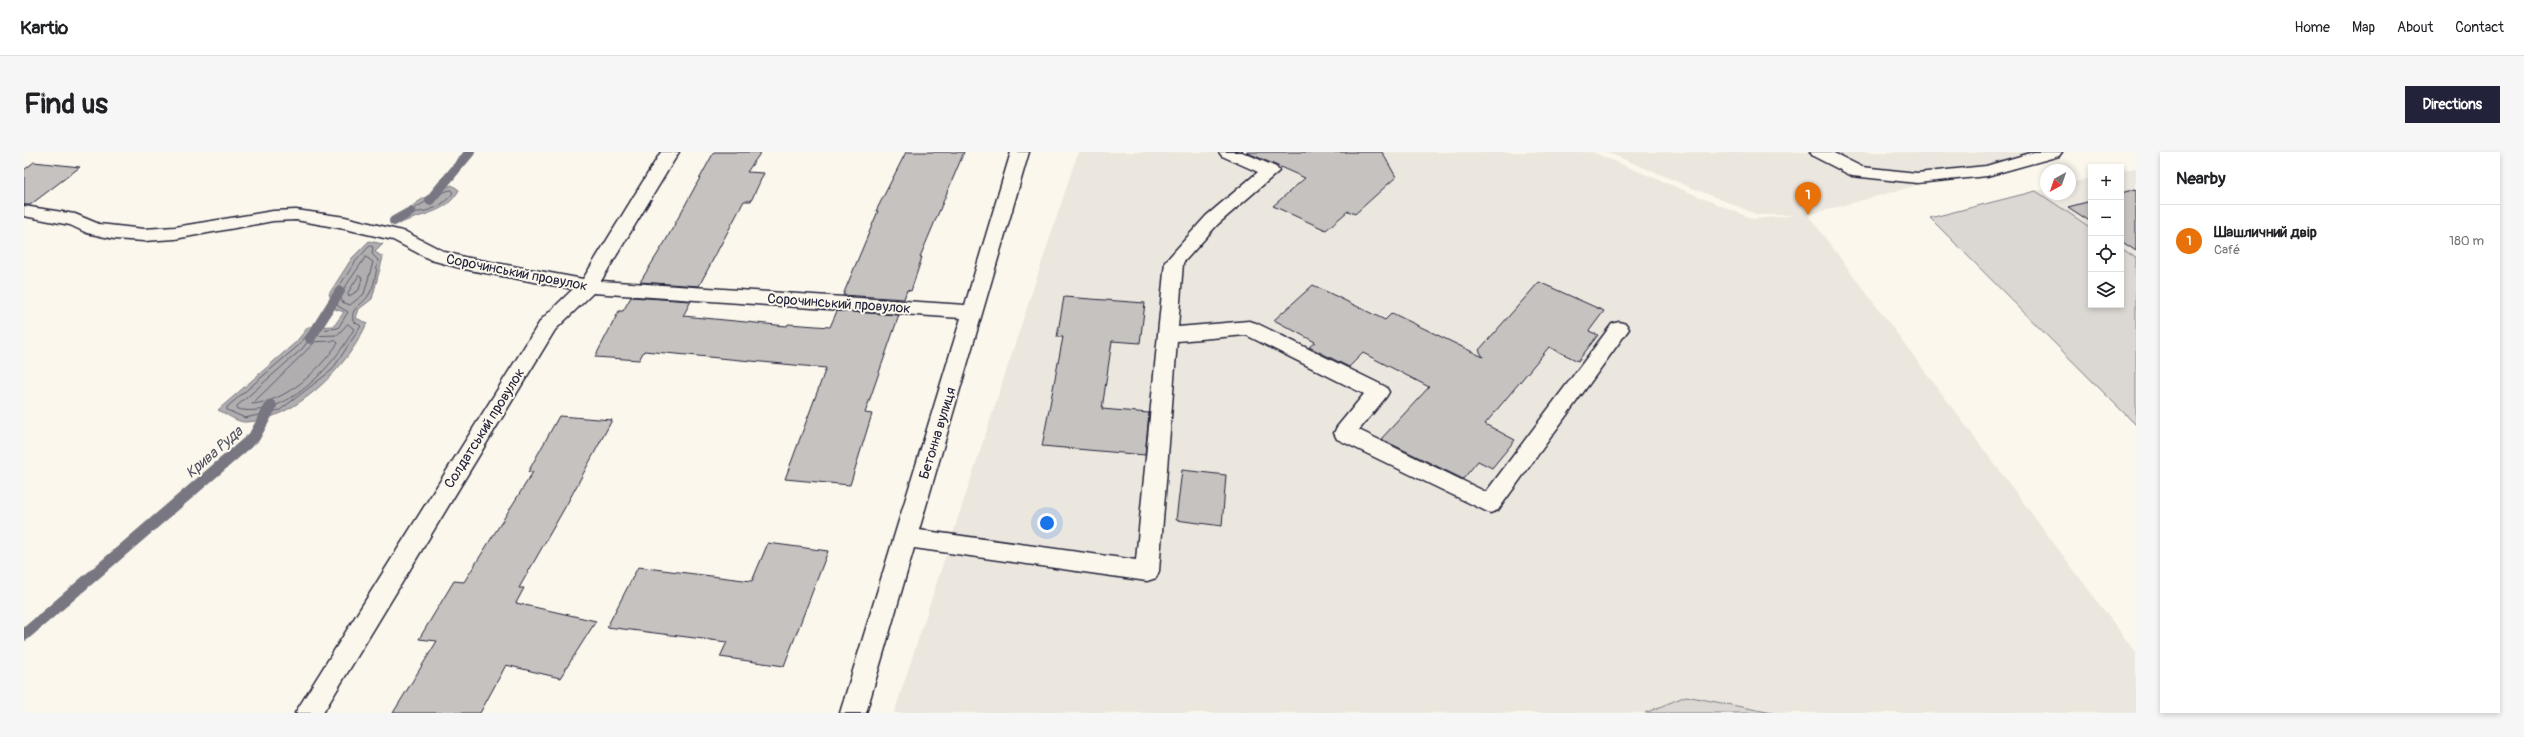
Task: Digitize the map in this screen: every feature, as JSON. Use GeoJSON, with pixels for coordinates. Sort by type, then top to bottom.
{"type":"FeatureCollection","features":[{"type":"Feature","properties":{"kind":"street","name":"Солдатський провулок"},"geometry":{"type":"LineString","coordinates":[[308,713],[548,325],[588,286],[670,152]]}},
{"type":"Feature","properties":{"kind":"street","name":"Бетонна вулиця"},"geometry":{"type":"LineString","coordinates":[[852,713],[974,312],[1020,152]]}},
{"type":"Feature","properties":{"kind":"street"},"geometry":{"type":"LineString","coordinates":[[905,537],[1146,571],[1174,262],[1212,220],[1270,171],[1228,152]]}},
{"type":"Feature","properties":{"kind":"street"},"geometry":{"type":"LineString","coordinates":[[1819,152],[1858,172],[1917,178],[1986,171],[2053,152]]}},
{"type":"Feature","properties":{"kind":"street","name":"Сорочинський провулок"},"geometry":{"type":"LineString","coordinates":[[24,211],[74,220],[94,229],[114,233],[144,235],[175,233],[273,216],[296,215],[345,223],[399,236],[438,256],[464,263],[588,286],[974,312]]}},
{"type":"Feature","properties":{"kind":"street"},"geometry":{"type":"LineString","coordinates":[[1167,335],[1249,328],[1378,392],[1345,433],[1490,504],[1619,329]]}},
{"type":"Feature","properties":{"kind":"shaded area"},"geometry":{"type":"Polygon","coordinates":[[[1078,152],[1592,152],[1753,219],[1797,215],[1758,215],[1606,152],[2039,152],[1808,215],[2136,653],[2136,713],[894,713],[1078,152]]]}},
{"type":"Feature","properties":{"kind":"shaded area"},"geometry":{"type":"Polygon","coordinates":[[[2136,168],[2136,258],[2124,250],[2124,170],[2136,168]]]}},
{"type":"Feature","properties":{"kind":"shaded area"},"geometry":{"type":"Polygon","coordinates":[[[2088,179],[2088,226],[2049,200],[2076,200],[2076,182],[2088,179]]]}},
{"type":"Feature","properties":{"kind":"shaded area"},"geometry":{"type":"Polygon","coordinates":[[[2036,191],[2040,194],[2040,200],[2049,200],[2088,226],[2088,308],[2124,308],[2124,250],[2136,258],[2136,425],[1930,218],[2036,191]]]}},
{"type":"Feature","properties":{"kind":"shaded area"},"geometry":{"type":"Polygon","coordinates":[[[1686,696],[1772,713],[1645,713],[1686,696]]]}},
{"type":"Feature","properties":{"kind":"water"},"geometry":{"type":"Polygon","coordinates":[[[452,185],[459,190],[454,198],[447,204],[433,212],[399,224],[399,218],[417,203],[437,191],[452,185]]]}},
{"type":"Feature","properties":{"kind":"water"},"geometry":{"type":"Polygon","coordinates":[[[369,241],[383,244],[375,252],[383,257],[372,299],[359,309],[356,318],[367,323],[347,357],[333,373],[318,388],[301,401],[283,412],[264,419],[243,422],[218,410],[296,342],[308,327],[334,326],[344,312],[335,309],[329,294],[352,258],[369,241]]]}},
{"type":"Feature","properties":{"kind":"building"},"geometry":{"type":"Polygon","coordinates":[[[714,152],[761,152],[747,172],[764,173],[751,201],[744,201],[699,286],[640,282],[665,242],[714,152]]]}},
{"type":"Feature","properties":{"kind":"building"},"geometry":{"type":"Polygon","coordinates":[[[906,152],[964,152],[920,257],[922,257],[911,291],[907,290],[904,299],[843,295],[878,211],[876,211],[906,152]]]}},
{"type":"Feature","properties":{"kind":"building"},"geometry":{"type":"Polygon","coordinates":[[[1246,152],[1382,152],[1396,177],[1355,214],[1348,211],[1326,230],[1273,206],[1305,178],[1246,152]]]}},
{"type":"Feature","properties":{"kind":"building"},"geometry":{"type":"Polygon","coordinates":[[[34,162],[80,167],[30,205],[24,205],[24,170],[34,162]]]}},
{"type":"Feature","properties":{"kind":"building"},"geometry":{"type":"Polygon","coordinates":[[[2136,189],[2136,251],[2124,243],[2124,192],[2136,189]]]}},
{"type":"Feature","properties":{"kind":"building"},"geometry":{"type":"Polygon","coordinates":[[[2088,202],[2088,220],[2068,207],[2088,202]]]}},
{"type":"Feature","properties":{"kind":"building"},"geometry":{"type":"Polygon","coordinates":[[[1539,282],[1604,311],[1589,331],[1598,335],[1578,361],[1549,347],[1485,424],[1515,440],[1492,468],[1478,461],[1463,479],[1381,439],[1429,387],[1363,353],[1349,367],[1309,347],[1315,342],[1274,320],[1313,285],[1385,320],[1392,313],[1483,357],[1479,350],[1539,282]]]}},
{"type":"Feature","properties":{"kind":"building"},"geometry":{"type":"Polygon","coordinates":[[[631,297],[691,301],[683,316],[787,326],[788,324],[830,327],[837,311],[899,315],[865,413],[872,414],[850,485],[785,479],[826,368],[644,351],[639,360],[595,357],[619,311],[623,311],[631,297]]]}},
{"type":"Feature","properties":{"kind":"building"},"geometry":{"type":"Polygon","coordinates":[[[1064,297],[1145,303],[1140,343],[1112,341],[1102,409],[1149,413],[1145,455],[1042,446],[1063,337],[1057,337],[1064,297]]]}},
{"type":"Feature","properties":{"kind":"building"},"geometry":{"type":"Polygon","coordinates":[[[559,416],[612,420],[568,502],[519,588],[524,588],[516,603],[596,621],[560,678],[506,665],[480,713],[393,713],[437,641],[419,639],[454,581],[464,582],[533,472],[528,472],[559,416]]]}},
{"type":"Feature","properties":{"kind":"building"},"geometry":{"type":"Polygon","coordinates":[[[1182,470],[1226,475],[1222,526],[1176,520],[1182,470]]]}},
{"type":"Feature","properties":{"kind":"building"},"geometry":{"type":"Polygon","coordinates":[[[768,543],[828,551],[784,666],[720,657],[727,642],[607,627],[638,567],[752,581],[768,543]]]}},
{"type":"Feature","properties":{"kind":"waterway","name":"Крива Руда"},"geometry":{"type":"LineString","coordinates":[[430,200],[470,152]]}},
{"type":"Feature","properties":{"kind":"waterway","name":"Крива Руда"},"geometry":{"type":"LineString","coordinates":[[394,221],[410,212]]}},
{"type":"Feature","properties":{"kind":"waterway","name":"Крива Руда"},"geometry":{"type":"LineString","coordinates":[[310,339],[340,291]]}},
{"type":"Feature","properties":{"kind":"waterway","name":"Крива Руда"},"geometry":{"type":"LineString","coordinates":[[24,635],[254,437],[271,406]]}},
{"type":"Feature","properties":{"kind":"place","name":"Шашличний двір"},"geometry":{"type":"Point","coordinates":[1808,215]}}]}
